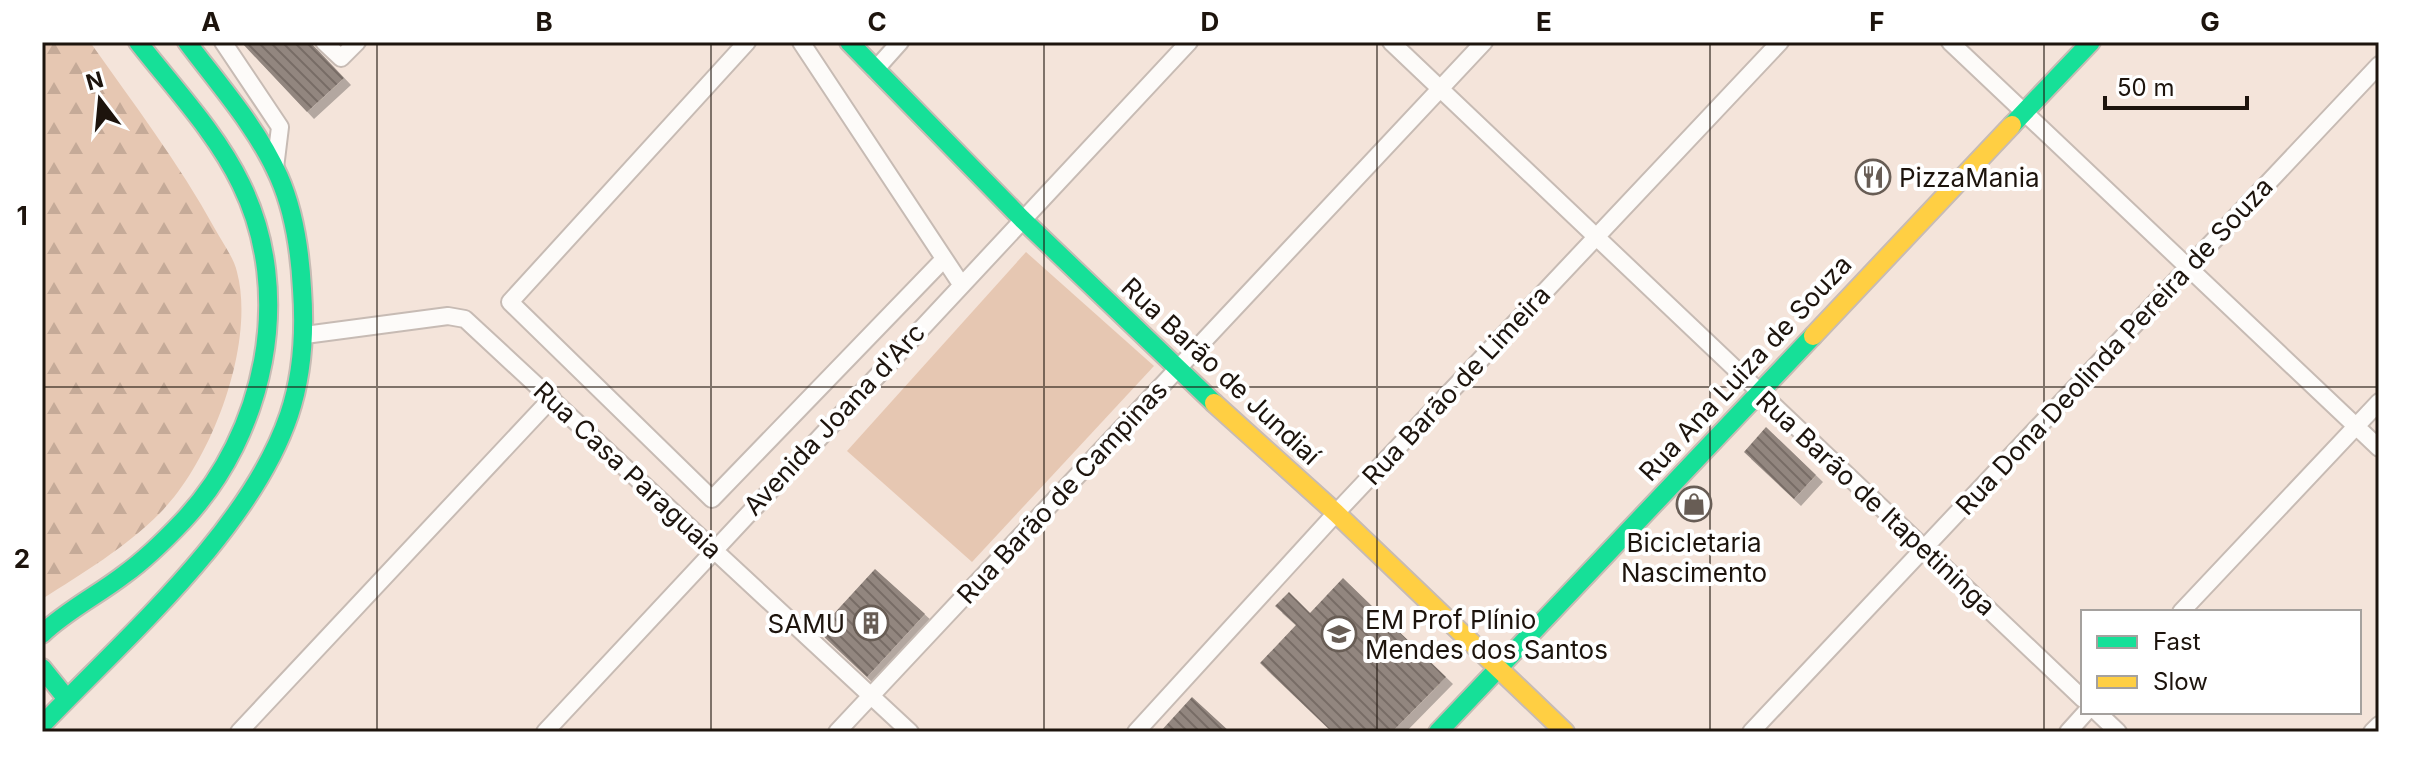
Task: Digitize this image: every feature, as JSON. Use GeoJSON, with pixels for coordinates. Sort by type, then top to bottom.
{"type":"FeatureCollection","features":[{"type":"Feature","properties":{"kind":"street"},"geometry":{"type":"LineString","coordinates":[[42,634],[81,599],[116,580],[145,558],[204,496],[245,430],[258,386],[266,290],[253,218],[240,182],[138,42]]}},
{"type":"Feature","properties":{"kind":"street"},"geometry":{"type":"LineString","coordinates":[[42,725],[201,556],[245,503],[274,455],[301,373],[305,335],[291,210],[275,168],[187,42]]}},
{"type":"Feature","properties":{"kind":"street"},"geometry":{"type":"LineString","coordinates":[[223,42],[280,127],[275,168]]}},
{"type":"Feature","properties":{"kind":"street"},"geometry":{"type":"LineString","coordinates":[[324,42],[341,58],[357,42]]}},
{"type":"Feature","properties":{"kind":"street"},"geometry":{"type":"LineString","coordinates":[[747,42],[510,302],[712,499],[944,259]]}},
{"type":"Feature","properties":{"kind":"street"},"geometry":{"type":"LineString","coordinates":[[801,42],[961,284]]}},
{"type":"Feature","properties":{"kind":"street","name":"Rua Barão de Jundiaí"},"geometry":{"type":"LineString","coordinates":[[849,42],[1022,219],[1177,369],[1336,513],[1565,732]]}},
{"type":"Feature","properties":{"kind":"street"},"geometry":{"type":"LineString","coordinates":[[875,70],[900,42]]}},
{"type":"Feature","properties":{"kind":"street","name":"Avenida Joana d'Arc"},"geometry":{"type":"LineString","coordinates":[[545,732],[1189,42]]}},
{"type":"Feature","properties":{"kind":"street","name":"Rua Barão de Itapetininga"},"geometry":{"type":"LineString","coordinates":[[1391,42],[2081,697]]}},
{"type":"Feature","properties":{"kind":"street","name":"Rua Barão de Campinas"},"geometry":{"type":"LineString","coordinates":[[837,732],[1484,42]]}},
{"type":"Feature","properties":{"kind":"street","name":"Rua Barão de Limeira"},"geometry":{"type":"LineString","coordinates":[[1136,732],[1336,513],[1780,42]]}},
{"type":"Feature","properties":{"kind":"street"},"geometry":{"type":"LineString","coordinates":[[1950,42],[2379,448]]}},
{"type":"Feature","properties":{"kind":"street","name":"Rua Ana Luiza de Souza"},"geometry":{"type":"LineString","coordinates":[[1438,732],[2091,42]]}},
{"type":"Feature","properties":{"kind":"street","name":"Rua Dona Deolinda Pereira de Souza"},"geometry":{"type":"LineString","coordinates":[[1751,732],[2379,65]]}},
{"type":"Feature","properties":{"kind":"street","name":"Rua Casa Paraguaia"},"geometry":{"type":"LineString","coordinates":[[305,335],[448,316],[465,319],[910,732]]}},
{"type":"Feature","properties":{"kind":"street"},"geometry":{"type":"LineString","coordinates":[[239,732],[552,398]]}},
{"type":"Feature","properties":{"kind":"street"},"geometry":{"type":"LineString","coordinates":[[2183,610],[2379,402]]}},
{"type":"Feature","properties":{"kind":"street"},"geometry":{"type":"LineString","coordinates":[[42,668],[67,699]]}},
{"type":"Feature","properties":{"kind":"street"},"geometry":{"type":"LineString","coordinates":[[2068,732],[2084,714]]}},
{"type":"Feature","properties":{"kind":"street"},"geometry":{"type":"LineString","coordinates":[[2099,714],[2118,732]]}},
{"type":"Feature","properties":{"kind":"street"},"geometry":{"type":"LineString","coordinates":[[2372,732],[2379,725]]}},
{"type":"Feature","properties":{"kind":"green space"},"geometry":{"type":"Polygon","coordinates":[[[42,42],[90,42],[201,205],[233,261],[241,301],[240,333],[225,400],[212,433],[179,491],[133,538],[42,599],[42,42]]]}},
{"type":"Feature","properties":{"kind":"green space"},"geometry":{"type":"Polygon","coordinates":[[[1026,252],[1154,366],[972,562],[847,451],[1026,252]]]}},
{"type":"Feature","properties":{"kind":"building"},"geometry":{"type":"Polygon","coordinates":[[[241,42],[310,42],[344,78],[307,112],[241,42]]]}},
{"type":"Feature","properties":{"kind":"building"},"geometry":{"type":"Polygon","coordinates":[[[1766,427],[1816,475],[1794,499],[1744,452],[1766,427]]]}},
{"type":"Feature","properties":{"kind":"building","name":"SAMU"},"geometry":{"type":"Polygon","coordinates":[[[875,569],[925,614],[867,677],[818,631],[875,569]]]}},
{"type":"Feature","properties":{"kind":"building"},"geometry":{"type":"Polygon","coordinates":[[[1343,578],[1377,611],[1383,606],[1393,615],[1388,621],[1446,677],[1392,732],[1332,732],[1260,663],[1296,625],[1275,606],[1289,592],[1310,613],[1343,578]]]}},
{"type":"Feature","properties":{"kind":"building"},"geometry":{"type":"Polygon","coordinates":[[[1192,697],[1230,732],[1160,732],[1192,697]]]}},
{"type":"Feature","properties":{"kind":"traffic: fast"},"geometry":{"type":"LineString","coordinates":[[42,634],[133,568],[183,521],[211,486],[234,447],[252,405],[263,361],[268,316],[266,271],[257,226],[241,184],[207,128],[138,42]]}},
{"type":"Feature","properties":{"kind":"traffic: fast"},"geometry":{"type":"LineString","coordinates":[[42,725],[146,619],[216,541],[271,458],[289,415],[297,384],[302,352],[303,305],[298,246],[289,204],[260,141],[187,42]]}},
{"type":"Feature","properties":{"kind":"traffic: fast"},"geometry":{"type":"LineString","coordinates":[[849,42],[1022,219],[1214,403]]}},
{"type":"Feature","properties":{"kind":"traffic: fast"},"geometry":{"type":"LineString","coordinates":[[2012,125],[2091,42]]}},
{"type":"Feature","properties":{"kind":"traffic: fast"},"geometry":{"type":"LineString","coordinates":[[1438,732],[1813,336]]}},
{"type":"Feature","properties":{"kind":"traffic: fast"},"geometry":{"type":"LineString","coordinates":[[42,668],[67,699]]}},
{"type":"Feature","properties":{"kind":"traffic: slow"},"geometry":{"type":"LineString","coordinates":[[1813,336],[2012,125]]}},
{"type":"Feature","properties":{"kind":"traffic: slow"},"geometry":{"type":"LineString","coordinates":[[1214,403],[1336,513],[1565,732]]}},
{"type":"Feature","properties":{"kind":"place","name":"PizzaMania"},"geometry":{"type":"Point","coordinates":[1873,177]}},
{"type":"Feature","properties":{"kind":"place","name":"Bicicletaria Nascimento"},"geometry":{"type":"Point","coordinates":[1694,504]}},
{"type":"Feature","properties":{"kind":"place","name":"SAMU"},"geometry":{"type":"Point","coordinates":[871,623]}},
{"type":"Feature","properties":{"kind":"place","name":"EM Prof Plínio Mendes dos Santos"},"geometry":{"type":"Point","coordinates":[1339,634]}}]}
